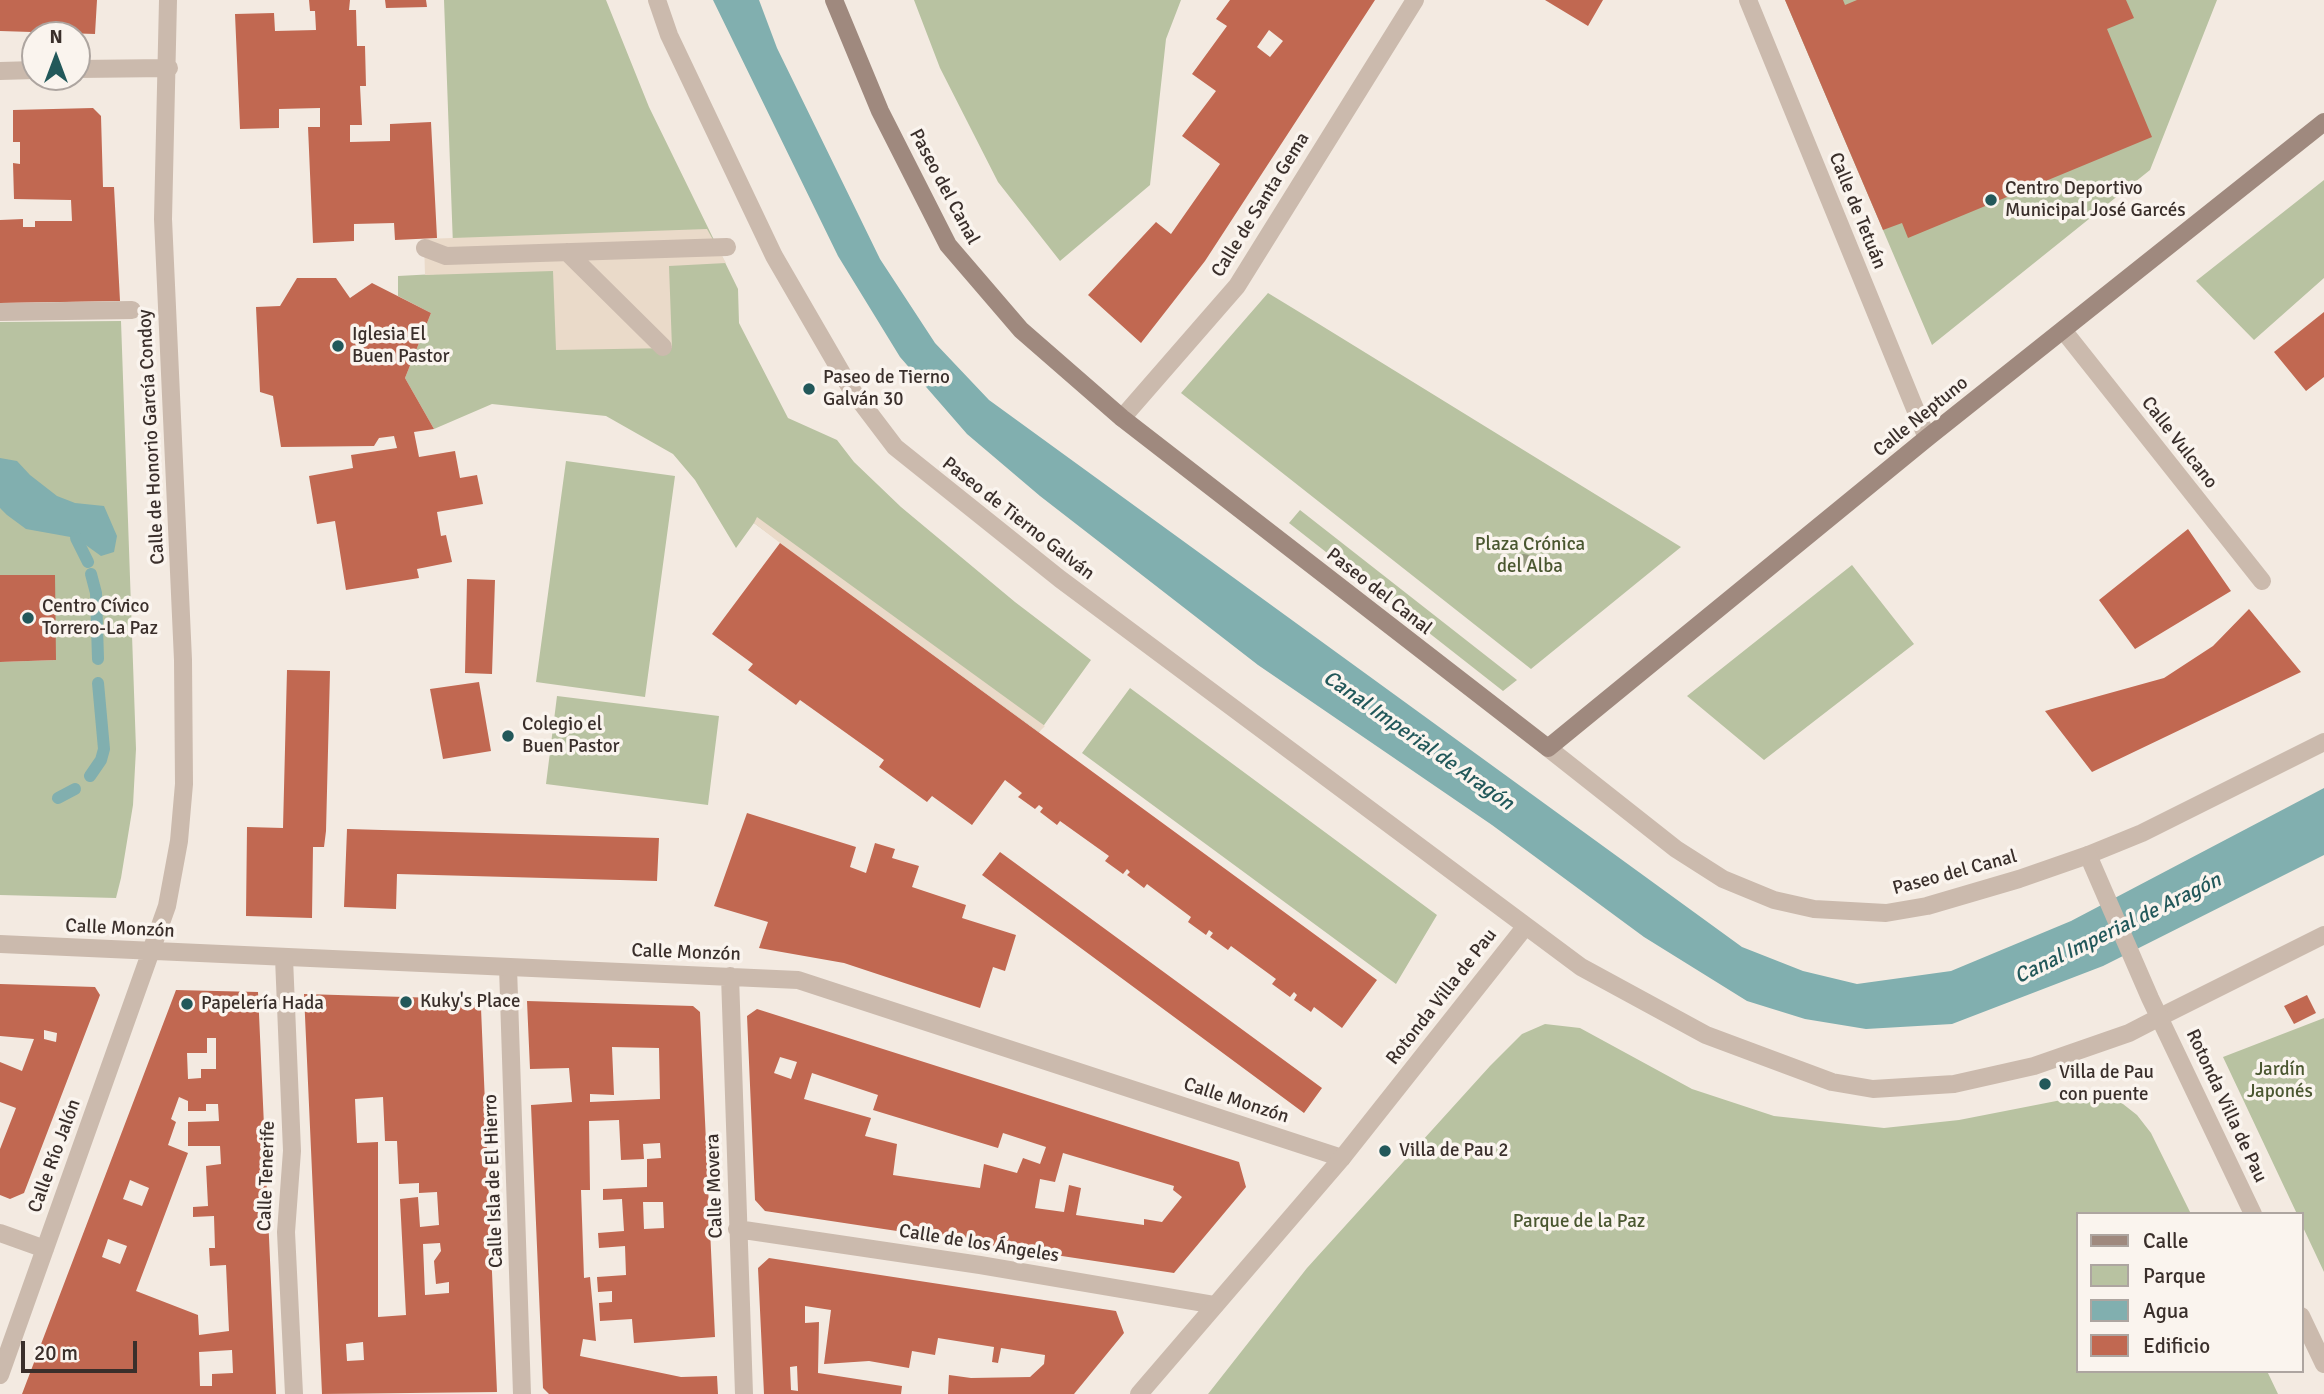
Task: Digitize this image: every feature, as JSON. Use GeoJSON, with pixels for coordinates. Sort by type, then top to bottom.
{"type":"FeatureCollection","features":[{"type":"Feature","properties":{"kind":"main road","name":"Paseo del Canal"},"geometry":{"type":"LineString","coordinates":[[834,0],[880,111],[948,245],[1021,330],[1122,418],[1548,748]]}},
{"type":"Feature","properties":{"kind":"main road","name":"Calle Neptuno"},"geometry":{"type":"LineString","coordinates":[[1548,748],[1927,438],[2324,122]]}},
{"type":"Feature","properties":{"kind":"street","name":"Calle de Honorio García Condoy"},"geometry":{"type":"LineString","coordinates":[[150,951],[172,882],[184,783],[183,660],[163,219],[169,68],[168,0]]}},
{"type":"Feature","properties":{"kind":"street","name":"Paseo de Tierno Galván"},"geometry":{"type":"LineString","coordinates":[[657,0],[669,35],[774,256],[851,388],[895,447],[1060,579],[1525,927]]}},
{"type":"Feature","properties":{"kind":"street","name":"Calle de Santa Gema"},"geometry":{"type":"LineString","coordinates":[[1122,418],[1237,286],[1415,0]]}},
{"type":"Feature","properties":{"kind":"street","name":"Calle de Tetuán"},"geometry":{"type":"LineString","coordinates":[[1748,0],[1927,438]]}},
{"type":"Feature","properties":{"kind":"street"},"geometry":{"type":"LineString","coordinates":[[91,69],[169,68]]}},
{"type":"Feature","properties":{"kind":"street"},"geometry":{"type":"LineString","coordinates":[[0,71],[21,70]]}},
{"type":"Feature","properties":{"kind":"street"},"geometry":{"type":"LineString","coordinates":[[425,248],[518,244],[568,252],[727,247]]}},
{"type":"Feature","properties":{"kind":"street"},"geometry":{"type":"LineString","coordinates":[[568,252],[663,347]]}},
{"type":"Feature","properties":{"kind":"street"},"geometry":{"type":"LineString","coordinates":[[0,312],[132,310]]}},
{"type":"Feature","properties":{"kind":"street","name":"Calle Vulcano"},"geometry":{"type":"LineString","coordinates":[[2063,330],[2262,581]]}},
{"type":"Feature","properties":{"kind":"street","name":"Paseo del Canal"},"geometry":{"type":"LineString","coordinates":[[1548,748],[1676,849],[1723,879],[1774,900],[1814,909],[1886,913],[1927,905],[2019,879],[2088,855],[2142,833],[2324,742]]}},
{"type":"Feature","properties":{"kind":"street","name":"Rotonda Villa de Pau"},"geometry":{"type":"LineString","coordinates":[[2088,855],[2136,965],[2252,1212]]}},
{"type":"Feature","properties":{"kind":"street","name":"Rotonda Villa de Pau"},"geometry":{"type":"LineString","coordinates":[[1139,1394],[1342,1158],[1525,927],[1581,967],[1686,1025],[1752,1053],[1851,1087],[1894,1090],[1954,1084],[2034,1066],[2129,1033],[2160,1017]]}},
{"type":"Feature","properties":{"kind":"street"},"geometry":{"type":"LineString","coordinates":[[2160,1017],[2324,934]]}},
{"type":"Feature","properties":{"kind":"street","name":"Calle Monzón"},"geometry":{"type":"LineString","coordinates":[[0,944],[784,978],[810,984],[1342,1158]]}},
{"type":"Feature","properties":{"kind":"street","name":"Calle Río Jalón"},"geometry":{"type":"LineString","coordinates":[[0,1375],[150,951]]}},
{"type":"Feature","properties":{"kind":"street","name":"Calle Tenerife"},"geometry":{"type":"LineString","coordinates":[[284,958],[292,1152],[286,1232],[294,1394]]}},
{"type":"Feature","properties":{"kind":"street","name":"Calle Isla de El Hierro"},"geometry":{"type":"LineString","coordinates":[[508,967],[522,1394]]}},
{"type":"Feature","properties":{"kind":"street","name":"Calle Movera"},"geometry":{"type":"LineString","coordinates":[[730,976],[744,1394]]}},
{"type":"Feature","properties":{"kind":"street","name":"Calle de los Ángeles"},"geometry":{"type":"LineString","coordinates":[[737,1229],[1215,1305]]}},
{"type":"Feature","properties":{"kind":"street"},"geometry":{"type":"LineString","coordinates":[[0,1233],[44,1249]]}},
{"type":"Feature","properties":{"kind":"street"},"geometry":{"type":"LineString","coordinates":[[2303,1320],[2324,1364]]}},
{"type":"Feature","properties":{"kind":"green space"},"geometry":{"type":"Polygon","coordinates":[[[444,0],[606,0],[649,107],[738,289],[739,323],[788,418],[837,440],[854,462],[901,507],[1015,602],[1091,660],[1039,732],[754,523],[736,548],[695,480],[673,454],[606,416],[492,404],[434,429],[405,378],[431,313],[398,296],[398,276],[454,273],[444,0]]]}},
{"type":"Feature","properties":{"kind":"green space"},"geometry":{"type":"Polygon","coordinates":[[[914,0],[1181,0],[1166,39],[1150,185],[1060,261],[998,182],[940,68],[914,0]]]}},
{"type":"Feature","properties":{"kind":"green space","name":"Centro Deportivo Municipal José Garcés"},"geometry":{"type":"Polygon","coordinates":[[[1785,0],[2217,0],[2150,170],[1932,345],[1785,0]]]}},
{"type":"Feature","properties":{"kind":"green space"},"geometry":{"type":"Polygon","coordinates":[[[2324,180],[2324,278],[2254,340],[2196,281],[2324,180]]]}},
{"type":"Feature","properties":{"kind":"green space","name":"Plaza Crónica del Alba"},"geometry":{"type":"Polygon","coordinates":[[[1268,293],[1681,547],[1531,669],[1181,393],[1268,293]]]}},
{"type":"Feature","properties":{"kind":"green space"},"geometry":{"type":"Polygon","coordinates":[[[121,321],[136,749],[133,805],[121,878],[116,898],[0,895],[0,662],[56,660],[0,575],[0,322],[121,321]]]}},
{"type":"Feature","properties":{"kind":"green space"},"geometry":{"type":"Polygon","coordinates":[[[566,461],[675,476],[645,697],[536,682],[566,461]]]}},
{"type":"Feature","properties":{"kind":"green space"},"geometry":{"type":"Polygon","coordinates":[[[1300,510],[1517,680],[1503,691],[1289,523],[1300,510]]]}},
{"type":"Feature","properties":{"kind":"green space"},"geometry":{"type":"Polygon","coordinates":[[[1852,565],[1914,644],[1764,760],[1687,696],[1852,565]]]}},
{"type":"Feature","properties":{"kind":"green space"},"geometry":{"type":"Polygon","coordinates":[[[1130,688],[1437,915],[1396,984],[1082,753],[1130,688]]]}},
{"type":"Feature","properties":{"kind":"green space"},"geometry":{"type":"Polygon","coordinates":[[[557,696],[719,716],[708,805],[546,784],[557,696]]]}},
{"type":"Feature","properties":{"kind":"green space","name":"Jardín Japonés"},"geometry":{"type":"Polygon","coordinates":[[[2324,1018],[2324,1272],[2303,1227],[2303,1212],[2296,1212],[2223,1057],[2324,1018]]]}},
{"type":"Feature","properties":{"kind":"green space","name":"Parque de la Paz"},"geometry":{"type":"Polygon","coordinates":[[[1545,1024],[1580,1028],[1692,1089],[1774,1116],[1884,1128],[1959,1120],[2087,1095],[2105,1096],[2123,1104],[2137,1115],[2151,1133],[2190,1212],[2076,1212],[2076,1373],[2268,1373],[2278,1394],[1208,1394],[1307,1268],[1522,1034],[1545,1024]]]}},
{"type":"Feature","properties":{"kind":"shaded area"},"geometry":{"type":"Polygon","coordinates":[[[707,229],[726,263],[669,266],[672,348],[556,350],[553,271],[425,275],[424,239],[707,229]]]}},
{"type":"Feature","properties":{"kind":"shaded area"},"geometry":{"type":"Polygon","coordinates":[[[757,517],[1045,726],[1039,732],[780,543],[754,523],[757,517]]]}},
{"type":"Feature","properties":{"kind":"water","name":"Canal Imperial de Aragón"},"geometry":{"type":"Polygon","coordinates":[[[713,0],[759,0],[777,48],[880,259],[935,343],[989,400],[1742,947],[1803,971],[1857,984],[1951,971],[2071,921],[2324,788],[2324,855],[2103,966],[1952,1024],[1866,1029],[1805,1019],[1747,1001],[1644,937],[1492,825],[1258,665],[1040,496],[967,434],[900,357],[838,256],[713,0]]]}},
{"type":"Feature","properties":{"kind":"water"},"geometry":{"type":"Polygon","coordinates":[[[0,458],[17,461],[57,496],[75,503],[104,506],[117,536],[114,552],[101,556],[76,538],[26,529],[7,515],[0,508],[0,458]]]}},
{"type":"Feature","properties":{"kind":"building"},"geometry":{"type":"Polygon","coordinates":[[[0,0],[97,0],[95,34],[91,34],[91,21],[21,21],[21,32],[0,31],[0,0]]]}},
{"type":"Feature","properties":{"kind":"building"},"geometry":{"type":"Polygon","coordinates":[[[309,0],[350,0],[349,10],[356,10],[357,46],[365,46],[366,86],[360,86],[362,125],[350,125],[350,142],[390,141],[390,124],[431,122],[437,238],[395,240],[394,223],[354,224],[354,241],[313,243],[308,127],[320,127],[320,108],[279,109],[279,128],[240,129],[235,14],[274,13],[275,31],[316,30],[315,11],[310,11],[309,0]]]}},
{"type":"Feature","properties":{"kind":"building"},"geometry":{"type":"Polygon","coordinates":[[[385,0],[426,0],[427,7],[386,8],[385,0]]]}},
{"type":"Feature","properties":{"kind":"building"},"geometry":{"type":"Polygon","coordinates":[[[1230,0],[1375,0],[1205,261],[1141,343],[1088,295],[1156,222],[1171,234],[1220,164],[1182,136],[1216,91],[1192,74],[1227,26],[1216,19],[1230,0]],[[1269,30],[1257,47],[1270,57],[1283,41],[1269,30]]]}},
{"type":"Feature","properties":{"kind":"building"},"geometry":{"type":"Polygon","coordinates":[[[1545,0],[1603,0],[1588,26],[1545,0]]]}},
{"type":"Feature","properties":{"kind":"building","name":"Centro Deportivo Municipal José Garcés"},"geometry":{"type":"Polygon","coordinates":[[[1785,0],[1843,0],[1845,5],[1857,0],[2126,0],[2134,18],[2107,29],[2152,137],[1908,238],[1902,223],[1883,230],[1785,0]]]}},
{"type":"Feature","properties":{"kind":"building"},"geometry":{"type":"Polygon","coordinates":[[[93,108],[101,116],[103,187],[114,187],[120,301],[0,303],[0,220],[23,219],[23,227],[35,227],[35,221],[72,221],[71,200],[14,199],[13,163],[20,164],[20,142],[13,142],[13,110],[93,108]]]}},
{"type":"Feature","properties":{"kind":"building"},"geometry":{"type":"Polygon","coordinates":[[[297,278],[336,278],[350,298],[372,283],[431,313],[405,378],[434,429],[414,432],[419,457],[455,451],[460,478],[477,475],[483,504],[437,512],[441,536],[446,535],[452,562],[417,569],[419,578],[346,590],[335,521],[317,524],[309,476],[353,468],[351,455],[397,448],[394,436],[379,438],[374,446],[281,447],[273,396],[260,392],[256,307],[280,306],[297,278]]]}},
{"type":"Feature","properties":{"kind":"building"},"geometry":{"type":"Polygon","coordinates":[[[2324,312],[2324,377],[2306,391],[2274,352],[2324,312]]]}},
{"type":"Feature","properties":{"kind":"building"},"geometry":{"type":"Polygon","coordinates":[[[2188,529],[2231,591],[2135,649],[2099,600],[2188,529]]]}},
{"type":"Feature","properties":{"kind":"building"},"geometry":{"type":"Polygon","coordinates":[[[780,543],[1377,980],[1342,1028],[1314,1007],[1311,1012],[1294,1000],[1297,995],[1294,992],[1290,997],[1272,984],[1276,979],[1231,946],[1228,950],[1210,937],[1213,933],[1209,930],[1206,935],[1188,922],[1191,917],[1147,884],[1144,888],[1127,875],[1130,872],[1127,869],[1123,874],[1105,861],[1109,856],[1060,821],[1057,825],[1040,812],[1043,808],[1039,805],[1035,809],[1018,797],[1022,793],[1005,780],[972,825],[932,796],[927,802],[879,767],[884,760],[800,700],[796,705],[748,670],[753,664],[712,634],[780,543]]]}},
{"type":"Feature","properties":{"kind":"building","name":"Centro Cívico Torrero-La Paz"},"geometry":{"type":"Polygon","coordinates":[[[0,575],[55,575],[56,660],[0,662],[0,575]]]}},
{"type":"Feature","properties":{"kind":"building"},"geometry":{"type":"Polygon","coordinates":[[[467,579],[495,580],[492,674],[465,673],[467,579]]]}},
{"type":"Feature","properties":{"kind":"building"},"geometry":{"type":"Polygon","coordinates":[[[2249,609],[2301,672],[2092,772],[2045,711],[2164,678],[2213,646],[2249,609]]]}},
{"type":"Feature","properties":{"kind":"building"},"geometry":{"type":"Polygon","coordinates":[[[287,670],[330,671],[324,847],[313,847],[312,918],[246,916],[247,827],[283,828],[287,670]]]}},
{"type":"Feature","properties":{"kind":"building"},"geometry":{"type":"Polygon","coordinates":[[[479,682],[491,751],[443,759],[430,689],[479,682]]]}},
{"type":"Feature","properties":{"kind":"building"},"geometry":{"type":"Polygon","coordinates":[[[747,813],[856,847],[850,867],[866,873],[875,843],[895,849],[892,858],[919,866],[912,887],[966,905],[962,918],[1016,935],[1005,971],[993,967],[980,1008],[844,963],[759,948],[768,922],[714,906],[747,813]]]}},
{"type":"Feature","properties":{"kind":"building"},"geometry":{"type":"Polygon","coordinates":[[[347,829],[659,838],[657,881],[397,874],[396,909],[344,907],[347,829]]]}},
{"type":"Feature","properties":{"kind":"building"},"geometry":{"type":"Polygon","coordinates":[[[1000,852],[1322,1088],[1304,1113],[982,875],[1000,852]]]}},
{"type":"Feature","properties":{"kind":"building"},"geometry":{"type":"Polygon","coordinates":[[[0,984],[95,987],[100,995],[24,1193],[10,1199],[0,1195],[0,1149],[16,1108],[0,1102],[0,1062],[22,1071],[34,1039],[0,1036],[0,984]],[[44,1030],[44,1039],[56,1042],[57,1033],[44,1030]]]}},
{"type":"Feature","properties":{"kind":"building"},"geometry":{"type":"Polygon","coordinates":[[[176,990],[258,992],[276,1394],[22,1394],[176,990]],[[207,1038],[207,1053],[187,1053],[188,1079],[201,1078],[201,1069],[216,1069],[216,1038],[207,1038]],[[179,1097],[171,1119],[176,1122],[168,1145],[188,1153],[136,1291],[198,1315],[199,1335],[229,1331],[226,1265],[210,1266],[209,1248],[215,1248],[214,1216],[193,1217],[193,1207],[208,1206],[206,1166],[221,1164],[220,1146],[188,1146],[188,1122],[219,1121],[218,1104],[206,1104],[206,1111],[188,1111],[188,1101],[179,1097]],[[130,1180],[123,1199],[142,1206],[149,1188],[130,1180]],[[108,1239],[102,1257],[120,1264],[127,1246],[108,1239]],[[232,1350],[199,1352],[200,1386],[212,1386],[212,1374],[233,1373],[232,1350]]]}},
{"type":"Feature","properties":{"kind":"building"},"geometry":{"type":"Polygon","coordinates":[[[304,994],[472,999],[481,1008],[497,1392],[322,1394],[304,994]],[[383,1097],[355,1099],[357,1143],[378,1142],[378,1317],[406,1315],[400,1199],[418,1197],[420,1227],[439,1225],[437,1192],[419,1193],[419,1183],[399,1184],[397,1141],[385,1141],[383,1097]],[[440,1243],[423,1244],[425,1295],[449,1293],[449,1282],[436,1284],[434,1261],[441,1251],[440,1243]],[[363,1342],[346,1344],[347,1361],[364,1360],[363,1342]]]}},
{"type":"Feature","properties":{"kind":"building"},"geometry":{"type":"Polygon","coordinates":[[[2307,995],[2316,1013],[2294,1024],[2284,1006],[2307,995]]]}},
{"type":"Feature","properties":{"kind":"building"},"geometry":{"type":"Polygon","coordinates":[[[527,1001],[693,1006],[700,1012],[715,1337],[634,1343],[632,1319],[600,1321],[599,1303],[612,1302],[612,1291],[598,1292],[597,1277],[626,1275],[625,1246],[599,1248],[598,1233],[624,1231],[622,1199],[603,1200],[603,1189],[647,1187],[647,1159],[661,1158],[660,1143],[643,1144],[644,1159],[621,1160],[619,1120],[589,1121],[590,1190],[581,1190],[584,1278],[590,1277],[596,1341],[583,1339],[580,1356],[681,1377],[717,1376],[718,1394],[549,1394],[543,1388],[531,1105],[572,1102],[569,1068],[530,1069],[527,1001]],[[612,1047],[614,1095],[590,1094],[590,1102],[660,1099],[659,1048],[612,1047]],[[643,1202],[644,1229],[664,1228],[663,1202],[643,1202]]]}},
{"type":"Feature","properties":{"kind":"building"},"geometry":{"type":"Polygon","coordinates":[[[757,1009],[1239,1162],[1246,1187],[1174,1273],[765,1211],[755,1200],[747,1016],[757,1009]],[[780,1057],[774,1073],[791,1079],[797,1062],[780,1057]],[[812,1073],[804,1099],[871,1118],[865,1136],[897,1144],[893,1175],[980,1188],[984,1164],[1017,1173],[1023,1158],[1040,1164],[1046,1147],[1003,1133],[998,1148],[873,1110],[878,1095],[812,1073]],[[1063,1153],[1055,1182],[1040,1179],[1035,1208],[1064,1212],[1069,1185],[1081,1188],[1076,1215],[1144,1225],[1144,1219],[1162,1222],[1182,1197],[1173,1190],[1174,1186],[1063,1153]]]}},
{"type":"Feature","properties":{"kind":"building"},"geometry":{"type":"Polygon","coordinates":[[[769,1258],[1116,1311],[1124,1333],[1074,1394],[948,1394],[949,1375],[971,1378],[1030,1377],[1044,1364],[1045,1355],[1001,1348],[998,1363],[992,1362],[994,1347],[938,1338],[935,1355],[912,1351],[909,1368],[869,1361],[824,1364],[831,1310],[805,1306],[805,1323],[819,1322],[818,1373],[902,1386],[901,1394],[764,1394],[758,1268],[769,1258]],[[797,1366],[790,1367],[791,1390],[798,1391],[797,1366]]]}},
{"type":"Feature","properties":{"kind":"waterway"},"geometry":{"type":"LineString","coordinates":[[76,538],[88,562]]}},
{"type":"Feature","properties":{"kind":"waterway"},"geometry":{"type":"LineString","coordinates":[[91,574],[96,593],[98,659]]}},
{"type":"Feature","properties":{"kind":"waterway"},"geometry":{"type":"LineString","coordinates":[[90,776],[101,760],[104,749],[98,683]]}},
{"type":"Feature","properties":{"kind":"waterway"},"geometry":{"type":"LineString","coordinates":[[58,798],[75,789]]}},
{"type":"Feature","properties":{"kind":"place","name":"Centro Deportivo Municipal José Garcés"},"geometry":{"type":"Point","coordinates":[1991,200]}},
{"type":"Feature","properties":{"kind":"place","name":"Iglesia El Buen Pastor"},"geometry":{"type":"Point","coordinates":[338,346]}},
{"type":"Feature","properties":{"kind":"place","name":"Paseo de Tierno Galván 30"},"geometry":{"type":"Point","coordinates":[809,389]}},
{"type":"Feature","properties":{"kind":"place","name":"Centro Cívico Torrero-La Paz"},"geometry":{"type":"Point","coordinates":[28,618]}},
{"type":"Feature","properties":{"kind":"place","name":"Colegio el Buen Pastor"},"geometry":{"type":"Point","coordinates":[508,736]}},
{"type":"Feature","properties":{"kind":"place","name":"Kuky's Place"},"geometry":{"type":"Point","coordinates":[406,1002]}},
{"type":"Feature","properties":{"kind":"place","name":"Papelería Hada"},"geometry":{"type":"Point","coordinates":[187,1004]}},
{"type":"Feature","properties":{"kind":"place","name":"Villa de Pau con puente"},"geometry":{"type":"Point","coordinates":[2045,1084]}},
{"type":"Feature","properties":{"kind":"place","name":"Villa de Pau 2"},"geometry":{"type":"Point","coordinates":[1385,1151]}}]}
